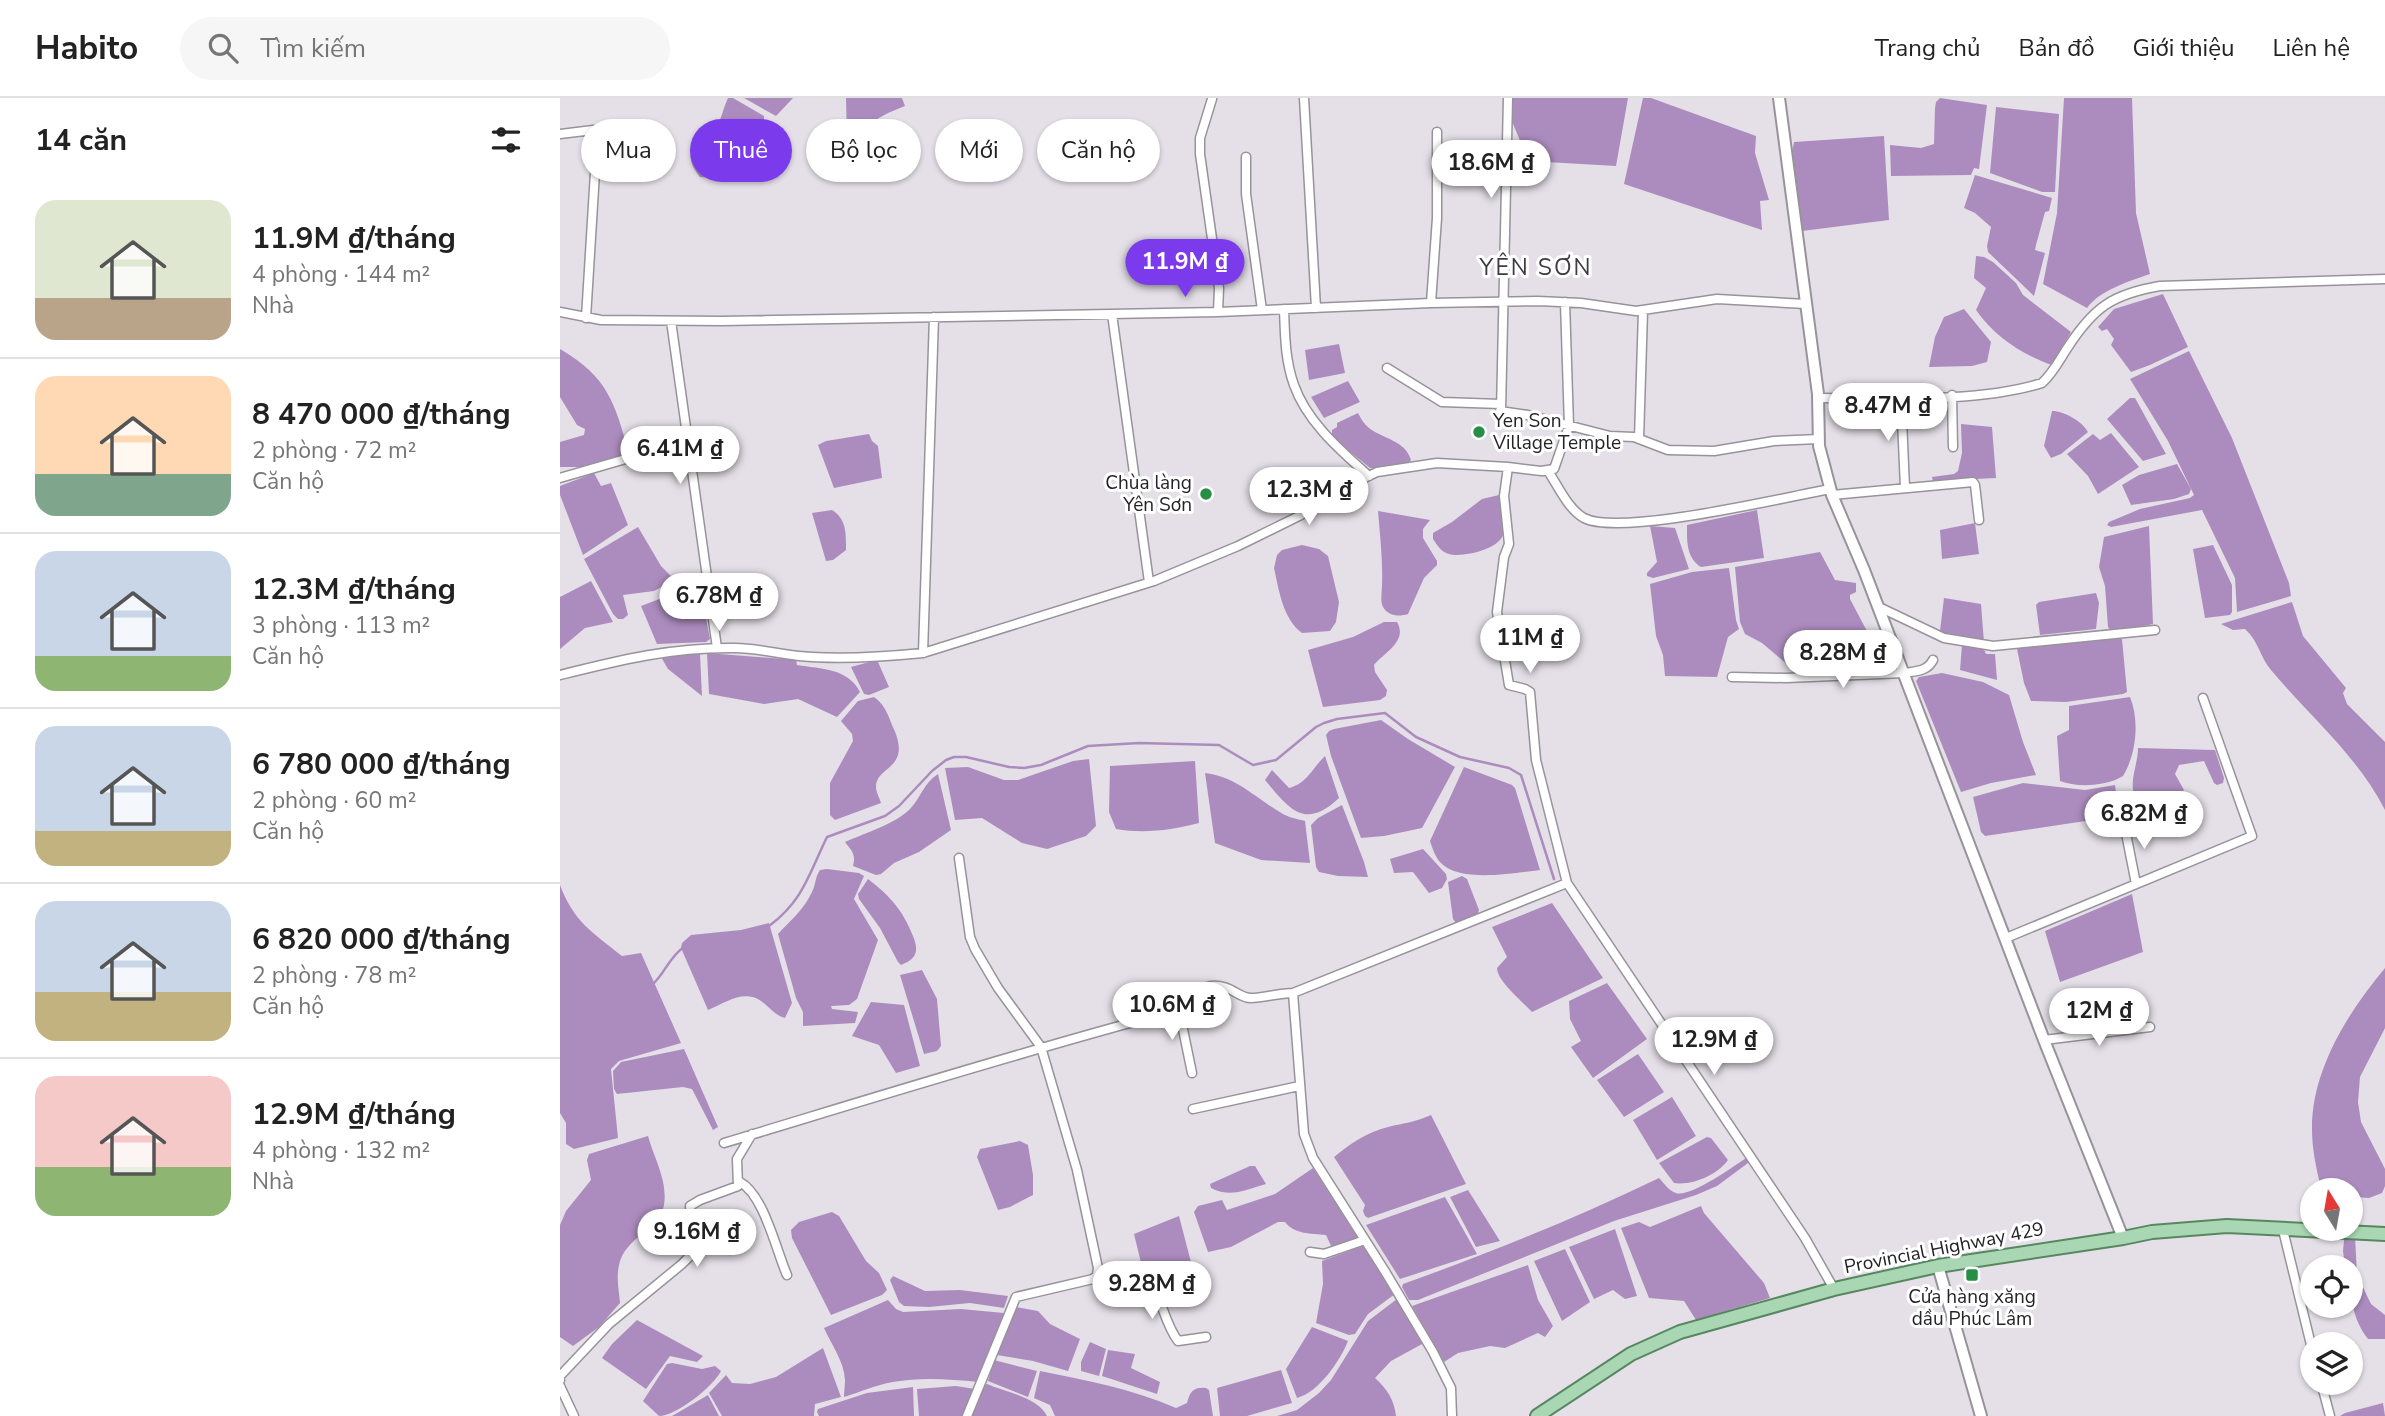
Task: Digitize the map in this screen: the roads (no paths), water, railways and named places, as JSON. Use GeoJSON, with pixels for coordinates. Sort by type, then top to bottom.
{"type":"FeatureCollection","features":[{"type":"Feature","properties":{"kind":"main road","name":"Provincial Highway 429"},"geometry":{"type":"LineString","coordinates":[[1537,1416],[1610,1366],[1680,1332],[1834,1289],[1938,1266],[2152,1232],[2227,1226],[2385,1234]]}},
{"type":"Feature","properties":{"kind":"street"},"geometry":{"type":"LineString","coordinates":[[1304,98],[1316,308]]}},
{"type":"Feature","properties":{"kind":"street"},"geometry":{"type":"LineString","coordinates":[[1501,409],[1508,98]]}},
{"type":"Feature","properties":{"kind":"street"},"geometry":{"type":"LineString","coordinates":[[1779,98],[1818,398],[1819,439],[1831,492],[2123,1238]]}},
{"type":"Feature","properties":{"kind":"street"},"geometry":{"type":"LineString","coordinates":[[1212,99],[1200,138],[1200,154],[1219,288],[1218,313]]}},
{"type":"Feature","properties":{"kind":"street"},"geometry":{"type":"LineString","coordinates":[[560,134],[593,130],[597,140],[586,318]]}},
{"type":"Feature","properties":{"kind":"street"},"geometry":{"type":"LineString","coordinates":[[1431,303],[1437,218],[1437,132]]}},
{"type":"Feature","properties":{"kind":"street"},"geometry":{"type":"LineString","coordinates":[[1246,157],[1246,194],[1262,310]]}},
{"type":"Feature","properties":{"kind":"street"},"geometry":{"type":"LineString","coordinates":[[1818,398],[2000,392],[2042,383],[2074,337],[2101,307],[2131,291],[2160,286],[2385,279]]}},
{"type":"Feature","properties":{"kind":"street"},"geometry":{"type":"LineString","coordinates":[[560,312],[601,320],[671,321],[1218,313],[1431,303],[1565,302],[1643,311],[1717,299],[1806,304]]}},
{"type":"Feature","properties":{"kind":"street"},"geometry":{"type":"LineString","coordinates":[[560,675],[638,655],[717,648],[740,648],[800,656],[883,657],[923,653],[1149,582],[1238,546],[1299,516],[1377,472],[1437,463],[1548,471],[1554,469],[1569,426],[1565,302]]}},
{"type":"Feature","properties":{"kind":"street"},"geometry":{"type":"LineString","coordinates":[[1284,309],[1286,348],[1294,387],[1315,422],[1334,444],[1369,475]]}},
{"type":"Feature","properties":{"kind":"street"},"geometry":{"type":"LineString","coordinates":[[1639,439],[1643,311]]}},
{"type":"Feature","properties":{"kind":"street"},"geometry":{"type":"LineString","coordinates":[[1112,314],[1149,582]]}},
{"type":"Feature","properties":{"kind":"street"},"geometry":{"type":"LineString","coordinates":[[923,653],[934,317]]}},
{"type":"Feature","properties":{"kind":"street"},"geometry":{"type":"LineString","coordinates":[[671,321],[717,648]]}},
{"type":"Feature","properties":{"kind":"street"},"geometry":{"type":"LineString","coordinates":[[1387,368],[1442,402],[1501,409],[1610,436],[1639,439],[1668,450],[1714,451],[1774,440],[1819,439]]}},
{"type":"Feature","properties":{"kind":"street"},"geometry":{"type":"LineString","coordinates":[[1952,395],[1953,447]]}},
{"type":"Feature","properties":{"kind":"street"},"geometry":{"type":"LineString","coordinates":[[1901,397],[1905,488]]}},
{"type":"Feature","properties":{"kind":"street"},"geometry":{"type":"LineString","coordinates":[[560,478],[688,441]]}},
{"type":"Feature","properties":{"kind":"street"},"geometry":{"type":"LineString","coordinates":[[1508,467],[1504,496],[1509,544],[1504,557],[1497,612],[1508,685],[1530,692],[1536,760],[1567,883],[1805,1238],[1834,1289]]}},
{"type":"Feature","properties":{"kind":"street"},"geometry":{"type":"LineString","coordinates":[[1548,471],[1577,512],[1584,518],[1609,524],[1716,511],[1831,492],[1974,483],[1979,520]]}},
{"type":"Feature","properties":{"kind":"street"},"geometry":{"type":"LineString","coordinates":[[1878,607],[1944,638],[1993,646],[2155,630]]}},
{"type":"Feature","properties":{"kind":"street"},"geometry":{"type":"LineString","coordinates":[[1732,677],[1786,678],[1904,673],[1923,670],[1933,660]]}},
{"type":"Feature","properties":{"kind":"street"},"geometry":{"type":"LineString","coordinates":[[2006,938],[2252,836],[2203,698]]}},
{"type":"Feature","properties":{"kind":"street"},"geometry":{"type":"LineString","coordinates":[[2124,822],[2136,884]]}},
{"type":"Feature","properties":{"kind":"street"},"geometry":{"type":"LineString","coordinates":[[959,858],[970,937],[975,950],[998,988],[1041,1047],[1077,1170],[1098,1268],[1093,1279],[1016,1297],[967,1416]]}},
{"type":"Feature","properties":{"kind":"street"},"geometry":{"type":"LineString","coordinates":[[724,1143],[1041,1047],[1157,1015],[1178,1005],[1193,992],[1213,986],[1232,989],[1249,998],[1274,993],[1293,993],[1567,883]]}},
{"type":"Feature","properties":{"kind":"street"},"geometry":{"type":"LineString","coordinates":[[1293,993],[1304,1134],[1313,1158],[1433,1352],[1451,1388],[1452,1416]]}},
{"type":"Feature","properties":{"kind":"street"},"geometry":{"type":"LineString","coordinates":[[1178,1005],[1192,1073]]}},
{"type":"Feature","properties":{"kind":"street"},"geometry":{"type":"LineString","coordinates":[[2044,1040],[2150,1027]]}},
{"type":"Feature","properties":{"kind":"street"},"geometry":{"type":"LineString","coordinates":[[1193,1109],[1299,1086]]}},
{"type":"Feature","properties":{"kind":"street"},"geometry":{"type":"LineString","coordinates":[[740,1182],[737,1159],[752,1134]]}},
{"type":"Feature","properties":{"kind":"street"},"geometry":{"type":"LineString","coordinates":[[740,1182],[747,1186],[757,1199],[788,1275]]}},
{"type":"Feature","properties":{"kind":"street"},"geometry":{"type":"LineString","coordinates":[[560,1380],[560,1376],[609,1324],[694,1252],[690,1206],[700,1199],[732,1190],[740,1182]]}},
{"type":"Feature","properties":{"kind":"street"},"geometry":{"type":"LineString","coordinates":[[2283,1230],[2308,1332]]}},
{"type":"Feature","properties":{"kind":"street"},"geometry":{"type":"LineString","coordinates":[[1310,1252],[1324,1254],[1365,1240]]}},
{"type":"Feature","properties":{"kind":"street"},"geometry":{"type":"LineString","coordinates":[[1938,1266],[1981,1416]]}},
{"type":"Feature","properties":{"kind":"street"},"geometry":{"type":"LineString","coordinates":[[1097,1275],[1152,1284],[1162,1301],[1169,1329],[1178,1341],[1206,1337]]}},
{"type":"Feature","properties":{"kind":"street"},"geometry":{"type":"LineString","coordinates":[[560,1386],[574,1416]]}},
{"type":"Feature","properties":{"kind":"street"},"geometry":{"type":"LineString","coordinates":[[2324,1395],[2330,1416]]}},
{"type":"Feature","properties":{"kind":"waterway"},"geometry":{"type":"LineString","coordinates":[[769,926],[781,917],[798,897],[827,837],[885,816],[899,806],[932,771],[954,757],[1024,768],[1041,765],[1088,746],[1139,743],[1219,745],[1253,765],[1276,760],[1324,723],[1385,713],[1416,737],[1460,757],[1509,768],[1521,775],[1554,879]]}},
{"type":"Feature","properties":{"kind":"waterway"},"geometry":{"type":"LineString","coordinates":[[653,984],[684,947]]}},
{"type":"Feature","properties":{"kind":"place","name":"Yen Son Village Temple"},"geometry":{"type":"Point","coordinates":[1479,432]}},
{"type":"Feature","properties":{"kind":"place","name":"Chùa làng Yên Sơn"},"geometry":{"type":"Point","coordinates":[1206,494]}},
{"type":"Feature","properties":{"kind":"place","name":"Cửa hàng xăng dầu Phúc Lâm"},"geometry":{"type":"Point","coordinates":[1972,1275]}},
{"type":"Feature","properties":{"kind":"district","name":"YÊN SƠN"},"geometry":{"type":"Point","coordinates":[1536,267]}}]}
